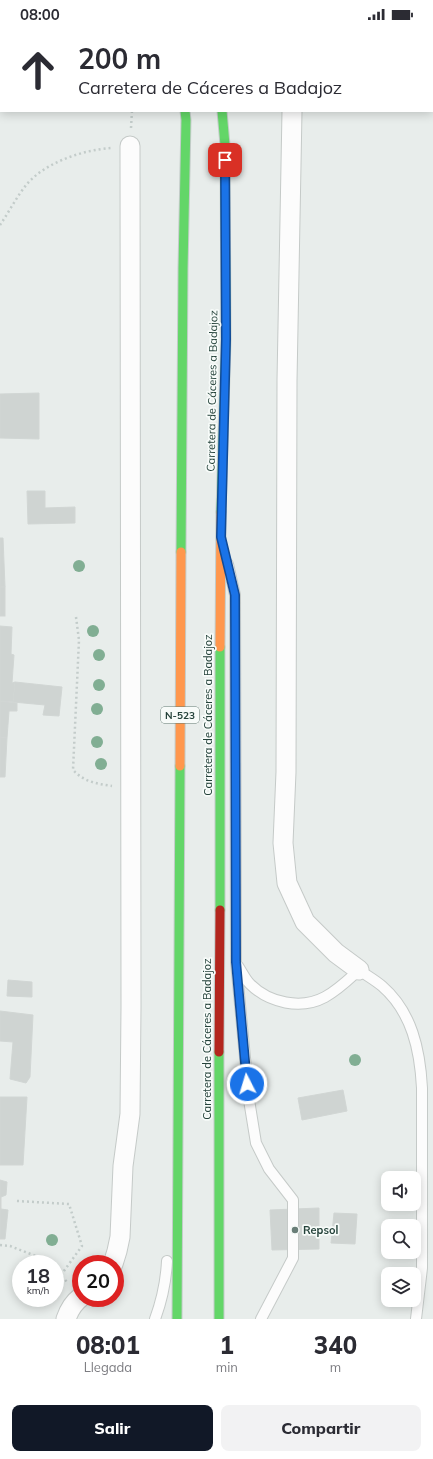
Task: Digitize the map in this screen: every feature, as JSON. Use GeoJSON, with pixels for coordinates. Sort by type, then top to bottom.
{"type":"FeatureCollection","features":[{"type":"Feature","properties":{"kind":"highway","name":"N-523"},"geometry":{"type":"LineString","coordinates":[[176,1319],[185,112]]}},
{"type":"Feature","properties":{"kind":"highway","name":"Carretera de Cáceres a Badajoz"},"geometry":{"type":"LineString","coordinates":[[219,1319],[221,537],[226,339],[225,145],[222,112]]}},
{"type":"Feature","properties":{"kind":"street"},"geometry":{"type":"LineString","coordinates":[[292,112],[286,381],[286,772],[283,843],[287,883],[305,922],[336,953],[359,970]]}},
{"type":"Feature","properties":{"kind":"street"},"geometry":{"type":"LineString","coordinates":[[116,1255],[120,1237],[123,1166],[130,1114],[130,146]]}},
{"type":"Feature","properties":{"kind":"street"},"geometry":{"type":"LineString","coordinates":[[66,1319],[72,1306]]}},
{"type":"Feature","properties":{"kind":"lane"},"geometry":{"type":"LineString","coordinates":[[221,537],[235,595],[236,962],[249,1100],[256,1143],[270,1169],[293,1200],[293,1258],[261,1319]]}},
{"type":"Feature","properties":{"kind":"lane"},"geometry":{"type":"LineString","coordinates":[[236,962],[248,983],[258,991],[274,1000],[289,1003],[306,1003],[323,998],[338,989],[359,970],[382,986],[399,1005],[408,1022],[415,1039],[421,1063],[422,1268],[416,1319]]}},
{"type":"Feature","properties":{"kind":"lane"},"geometry":{"type":"LineString","coordinates":[[168,1191],[168,1161],[178,1108]]}},
{"type":"Feature","properties":{"kind":"lane"},"geometry":{"type":"LineString","coordinates":[[155,1319],[161,1303],[166,1274],[167,1251]]}},
{"type":"Feature","properties":{"kind":"path"},"geometry":{"type":"LineString","coordinates":[[0,225],[28,183],[40,172],[68,157],[106,148],[130,146]]}},
{"type":"Feature","properties":{"kind":"path"},"geometry":{"type":"LineString","coordinates":[[76,617],[79,640],[73,770],[80,777],[100,784],[131,788]]}},
{"type":"Feature","properties":{"kind":"path"},"geometry":{"type":"LineString","coordinates":[[17,1201],[69,1204],[82,1246],[64,1271]]}},
{"type":"Feature","properties":{"kind":"path"},"geometry":{"type":"LineString","coordinates":[[0,1245],[10,1246],[33,1255]]}},
{"type":"Feature","properties":{"kind":"building"},"geometry":{"type":"Polygon","coordinates":[[[39,393],[39,439],[0,438],[0,394],[39,393]]]}},
{"type":"Feature","properties":{"kind":"building"},"geometry":{"type":"Polygon","coordinates":[[[27,491],[45,491],[45,508],[75,507],[75,523],[28,524],[27,491]]]}},
{"type":"Feature","properties":{"kind":"building"},"geometry":{"type":"Polygon","coordinates":[[[0,538],[3,538],[5,587],[0,587],[0,538]]]}},
{"type":"Feature","properties":{"kind":"building"},"geometry":{"type":"Polygon","coordinates":[[[0,587],[5,587],[5,616],[0,616],[0,587]]]}},
{"type":"Feature","properties":{"kind":"building"},"geometry":{"type":"Polygon","coordinates":[[[0,626],[12,627],[11,654],[14,655],[12,683],[15,682],[13,702],[0,701],[0,626]]]}},
{"type":"Feature","properties":{"kind":"building"},"geometry":{"type":"Polygon","coordinates":[[[15,682],[62,687],[59,716],[43,715],[45,705],[13,702],[15,682]]]}},
{"type":"Feature","properties":{"kind":"building"},"geometry":{"type":"Polygon","coordinates":[[[0,701],[17,703],[17,711],[9,711],[7,738],[0,737],[0,701]]]}},
{"type":"Feature","properties":{"kind":"building"},"geometry":{"type":"Polygon","coordinates":[[[0,737],[7,738],[5,777],[0,777],[0,737]]]}},
{"type":"Feature","properties":{"kind":"building"},"geometry":{"type":"Polygon","coordinates":[[[8,980],[32,982],[32,997],[7,996],[8,980]]]}},
{"type":"Feature","properties":{"kind":"building"},"geometry":{"type":"Polygon","coordinates":[[[0,1011],[33,1015],[30,1077],[26,1083],[10,1079],[13,1042],[0,1041],[0,1011]]]}},
{"type":"Feature","properties":{"kind":"building"},"geometry":{"type":"Polygon","coordinates":[[[343,1090],[347,1111],[302,1120],[298,1098],[343,1090]]]}},
{"type":"Feature","properties":{"kind":"building"},"geometry":{"type":"Polygon","coordinates":[[[0,1097],[27,1097],[23,1165],[0,1165],[0,1097]]]}},
{"type":"Feature","properties":{"kind":"building"},"geometry":{"type":"Polygon","coordinates":[[[0,1180],[7,1182],[6,1195],[1,1197],[1,1209],[8,1210],[5,1239],[0,1239],[0,1180]]]}},
{"type":"Feature","properties":{"kind":"building","name":"Repsol"},"geometry":{"type":"Polygon","coordinates":[[[319,1208],[319,1249],[272,1250],[270,1210],[319,1208]]]}},
{"type":"Feature","properties":{"kind":"building"},"geometry":{"type":"Polygon","coordinates":[[[334,1213],[357,1214],[355,1244],[331,1243],[334,1213]]]}},
{"type":"Feature","properties":{"kind":"traffic: fast"},"geometry":{"type":"LineString","coordinates":[[181,552],[185,112]]}},
{"type":"Feature","properties":{"kind":"traffic: fast"},"geometry":{"type":"LineString","coordinates":[[221,512],[226,339],[225,145],[222,112]]}},
{"type":"Feature","properties":{"kind":"traffic: fast"},"geometry":{"type":"LineString","coordinates":[[220,647],[220,910]]}},
{"type":"Feature","properties":{"kind":"traffic: fast"},"geometry":{"type":"LineString","coordinates":[[177,1319],[180,766]]}},
{"type":"Feature","properties":{"kind":"traffic: fast"},"geometry":{"type":"LineString","coordinates":[[219,1052],[219,1319]]}},
{"type":"Feature","properties":{"kind":"traffic: slow"},"geometry":{"type":"LineString","coordinates":[[220,647],[221,512]]}},
{"type":"Feature","properties":{"kind":"traffic: slow"},"geometry":{"type":"LineString","coordinates":[[180,766],[181,552]]}},
{"type":"Feature","properties":{"kind":"traffic: jam"},"geometry":{"type":"LineString","coordinates":[[219,1052],[220,910]]}},
{"type":"Feature","properties":{"kind":"place","name":"Repsol"},"geometry":{"type":"Point","coordinates":[295,1230]}},
{"type":"Feature","properties":{"kind":"route"},"geometry":{"type":"LineString","coordinates":[[225,160],[226,339],[221,537],[235,595],[236,962],[247,1084]]}}]}
